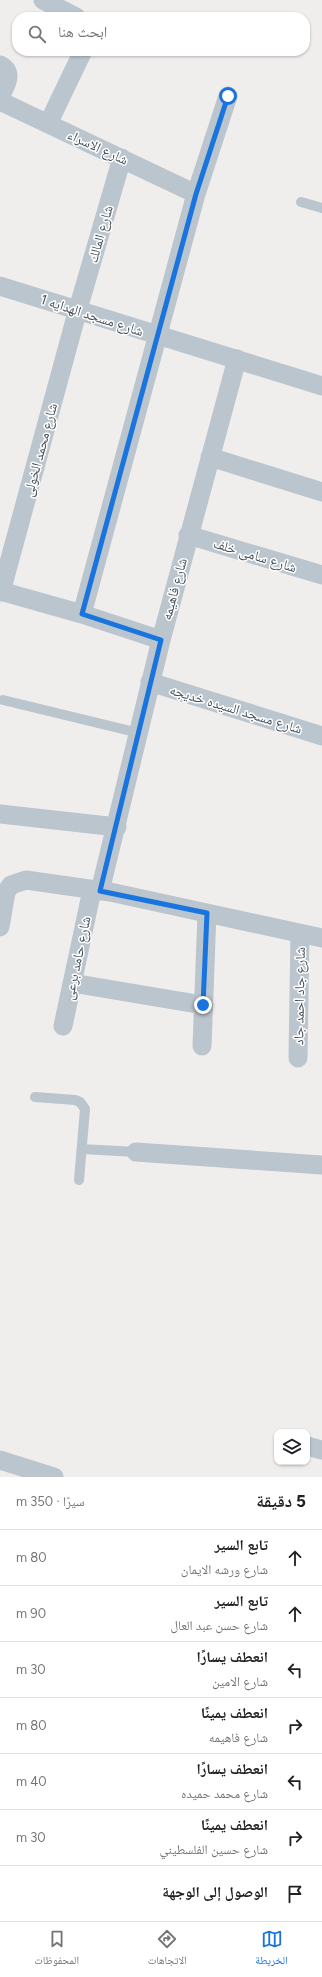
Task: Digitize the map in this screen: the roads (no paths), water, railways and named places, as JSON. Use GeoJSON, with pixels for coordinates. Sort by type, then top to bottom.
{"type":"FeatureCollection","features":[{"type":"Feature","properties":{"kind":"street"},"geometry":{"type":"LineString","coordinates":[[43,0],[66,12]]}},
{"type":"Feature","properties":{"kind":"street"},"geometry":{"type":"LineString","coordinates":[[48,124],[81,56]]}},
{"type":"Feature","properties":{"kind":"street"},"geometry":{"type":"LineString","coordinates":[[82,614],[156,336],[196,194],[228,96]]}},
{"type":"Feature","properties":{"kind":"street","name":"شارع الاسراء"},"geometry":{"type":"LineString","coordinates":[[0,101],[196,194]]}},
{"type":"Feature","properties":{"kind":"street","name":"شارع المالك"},"geometry":{"type":"LineString","coordinates":[[78,309],[122,158]]}},
{"type":"Feature","properties":{"kind":"street","name":"شارع مسجد الهدايه 1"},"geometry":{"type":"LineString","coordinates":[[0,286],[78,309],[156,336],[237,359],[322,386]]}},
{"type":"Feature","properties":{"kind":"street","name":"شارع محمد الخولى"},"geometry":{"type":"LineString","coordinates":[[1,592],[78,309]]}},
{"type":"Feature","properties":{"kind":"street","name":"شارع فاهيمه"},"geometry":{"type":"LineString","coordinates":[[96,891],[117,828],[150,682],[188,535],[237,359]]}},
{"type":"Feature","properties":{"kind":"street"},"geometry":{"type":"LineString","coordinates":[[210,457],[322,492]]}},
{"type":"Feature","properties":{"kind":"street","name":"شارع سامى خلف"},"geometry":{"type":"LineString","coordinates":[[188,535],[322,575]]}},
{"type":"Feature","properties":{"kind":"street"},"geometry":{"type":"LineString","coordinates":[[1,592],[82,614],[161,640]]}},
{"type":"Feature","properties":{"kind":"street","name":"شارع مسجد السيده خديجه"},"geometry":{"type":"LineString","coordinates":[[150,682],[322,736]]}},
{"type":"Feature","properties":{"kind":"street"},"geometry":{"type":"LineString","coordinates":[[0,814],[117,828]]}},
{"type":"Feature","properties":{"kind":"street"},"geometry":{"type":"LineString","coordinates":[[0,927],[6,892],[11,885],[18,881],[26,880],[96,891],[322,938]]}},
{"type":"Feature","properties":{"kind":"street","name":"شارع حامد برعى"},"geometry":{"type":"LineString","coordinates":[[63,1026],[72,983],[96,891]]}},
{"type":"Feature","properties":{"kind":"street"},"geometry":{"type":"LineString","coordinates":[[202,1046],[207,913]]}},
{"type":"Feature","properties":{"kind":"street","name":"شارع جاد احمد جاد"},"geometry":{"type":"LineString","coordinates":[[298,1058],[300,933]]}},
{"type":"Feature","properties":{"kind":"street"},"geometry":{"type":"LineString","coordinates":[[72,983],[203,1005]]}},
{"type":"Feature","properties":{"kind":"street"},"geometry":{"type":"LineString","coordinates":[[136,1152],[322,1165]]}},
{"type":"Feature","properties":{"kind":"street"},"geometry":{"type":"LineString","coordinates":[[310,1447],[322,1450]]}},
{"type":"Feature","properties":{"kind":"street"},"geometry":{"type":"LineString","coordinates":[[0,1460],[42,1475]]}},
{"type":"Feature","properties":{"kind":"lane"},"geometry":{"type":"LineString","coordinates":[[301,202],[322,208]]}},
{"type":"Feature","properties":{"kind":"lane"},"geometry":{"type":"LineString","coordinates":[[3,700],[139,733]]}},
{"type":"Feature","properties":{"kind":"lane"},"geometry":{"type":"LineString","coordinates":[[35,1097],[75,1100],[83,1105],[86,1114],[79,1180]]}},
{"type":"Feature","properties":{"kind":"lane"},"geometry":{"type":"LineString","coordinates":[[82,1149],[136,1152]]}}]}
